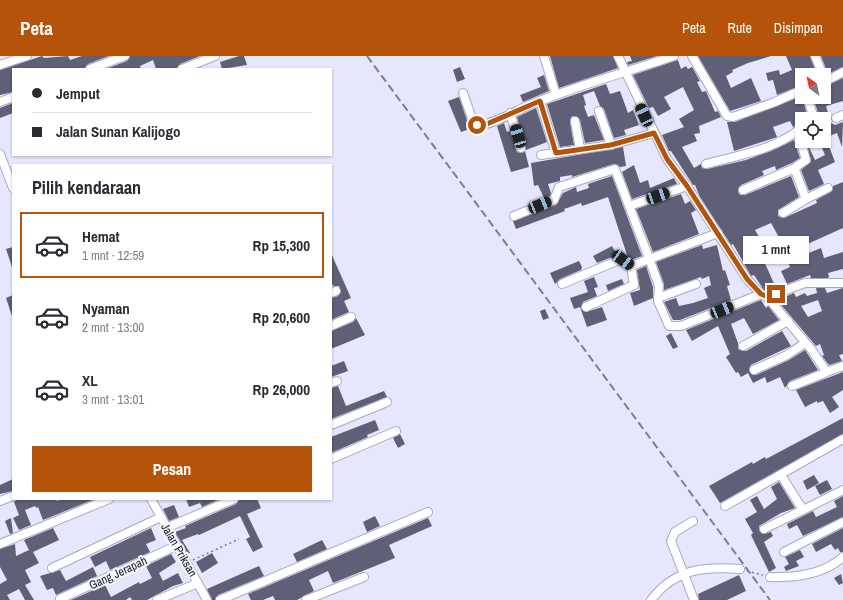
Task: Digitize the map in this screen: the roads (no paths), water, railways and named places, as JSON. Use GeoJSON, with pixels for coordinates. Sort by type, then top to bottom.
{"type":"FeatureCollection","features":[{"type":"Feature","properties":{"kind":"street"},"geometry":{"type":"LineString","coordinates":[[0,65],[27,56]]}},
{"type":"Feature","properties":{"kind":"street"},"geometry":{"type":"LineString","coordinates":[[93,68],[125,56]]}},
{"type":"Feature","properties":{"kind":"street"},"geometry":{"type":"LineString","coordinates":[[185,68],[215,56]]}},
{"type":"Feature","properties":{"kind":"street"},"geometry":{"type":"LineString","coordinates":[[544,56],[556,95]]}},
{"type":"Feature","properties":{"kind":"street"},"geometry":{"type":"LineString","coordinates":[[618,56],[667,159],[687,186],[747,279],[788,321],[826,372]]}},
{"type":"Feature","properties":{"kind":"street"},"geometry":{"type":"LineString","coordinates":[[463,93],[471,119],[477,125],[482,126],[556,95],[674,56]]}},
{"type":"Feature","properties":{"kind":"street"},"geometry":{"type":"LineString","coordinates":[[692,56],[727,116],[732,117],[775,102],[795,93]]}},
{"type":"Feature","properties":{"kind":"street"},"geometry":{"type":"LineString","coordinates":[[815,56],[820,68]]}},
{"type":"Feature","properties":{"kind":"street"},"geometry":{"type":"LineString","coordinates":[[831,76],[843,72]]}},
{"type":"Feature","properties":{"kind":"street"},"geometry":{"type":"LineString","coordinates":[[0,102],[12,97]]}},
{"type":"Feature","properties":{"kind":"street"},"geometry":{"type":"LineString","coordinates":[[540,101],[556,153]]}},
{"type":"Feature","properties":{"kind":"street"},"geometry":{"type":"LineString","coordinates":[[599,111],[611,145]]}},
{"type":"Feature","properties":{"kind":"street"},"geometry":{"type":"LineString","coordinates":[[510,113],[521,148]]}},
{"type":"Feature","properties":{"kind":"street"},"geometry":{"type":"LineString","coordinates":[[575,121],[580,149]]}},
{"type":"Feature","properties":{"kind":"street"},"geometry":{"type":"LineString","coordinates":[[541,155],[611,145],[654,133]]}},
{"type":"Feature","properties":{"kind":"street"},"geometry":{"type":"LineString","coordinates":[[706,164],[768,148],[795,133]]}},
{"type":"Feature","properties":{"kind":"street"},"geometry":{"type":"LineString","coordinates":[[743,190],[795,168],[806,160],[804,148]]}},
{"type":"Feature","properties":{"kind":"street"},"geometry":{"type":"LineString","coordinates":[[0,154],[2,168],[12,186]]}},
{"type":"Feature","properties":{"kind":"street"},"geometry":{"type":"LineString","coordinates":[[795,168],[806,198]]}},
{"type":"Feature","properties":{"kind":"street"},"geometry":{"type":"LineString","coordinates":[[514,216],[554,200],[559,187],[613,169],[617,170],[659,286],[658,298],[668,323],[672,327],[681,326],[805,283],[843,283]]}},
{"type":"Feature","properties":{"kind":"street"},"geometry":{"type":"LineString","coordinates":[[629,206],[687,186]]}},
{"type":"Feature","properties":{"kind":"street"},"geometry":{"type":"LineString","coordinates":[[783,214],[806,198],[828,188]]}},
{"type":"Feature","properties":{"kind":"street"},"geometry":{"type":"LineString","coordinates":[[631,266],[718,233]]}},
{"type":"Feature","properties":{"kind":"street"},"geometry":{"type":"LineString","coordinates":[[562,284],[619,260],[631,266]]}},
{"type":"Feature","properties":{"kind":"street"},"geometry":{"type":"LineString","coordinates":[[586,306],[634,285],[631,266]]}},
{"type":"Feature","properties":{"kind":"street"},"geometry":{"type":"LineString","coordinates":[[658,298],[696,284]]}},
{"type":"Feature","properties":{"kind":"street"},"geometry":{"type":"LineString","coordinates":[[332,326],[351,318]]}},
{"type":"Feature","properties":{"kind":"street"},"geometry":{"type":"LineString","coordinates":[[743,346],[788,321]]}},
{"type":"Feature","properties":{"kind":"street"},"geometry":{"type":"LineString","coordinates":[[754,370],[787,355],[805,343]]}},
{"type":"Feature","properties":{"kind":"street"},"geometry":{"type":"LineString","coordinates":[[792,386],[843,366]]}},
{"type":"Feature","properties":{"kind":"street"},"geometry":{"type":"LineString","coordinates":[[332,425],[386,402]]}},
{"type":"Feature","properties":{"kind":"street"},"geometry":{"type":"LineString","coordinates":[[332,459],[396,432]]}},
{"type":"Feature","properties":{"kind":"street"},"geometry":{"type":"LineString","coordinates":[[725,506],[843,440]]}},
{"type":"Feature","properties":{"kind":"street"},"geometry":{"type":"LineString","coordinates":[[782,474],[803,510]]}},
{"type":"Feature","properties":{"kind":"street"},"geometry":{"type":"LineString","coordinates":[[764,529],[843,490]]}},
{"type":"Feature","properties":{"kind":"street"},"geometry":{"type":"LineString","coordinates":[[0,501],[12,496]]}},
{"type":"Feature","properties":{"kind":"street"},"geometry":{"type":"LineString","coordinates":[[0,544],[107,500]]}},
{"type":"Feature","properties":{"kind":"street","name":"Jalan Priksan"},"geometry":{"type":"LineString","coordinates":[[152,500],[166,528],[208,600]]}},
{"type":"Feature","properties":{"kind":"street"},"geometry":{"type":"LineString","coordinates":[[166,528],[232,500]]}},
{"type":"Feature","properties":{"kind":"street"},"geometry":{"type":"LineString","coordinates":[[220,600],[428,512]]}},
{"type":"Feature","properties":{"kind":"street"},"geometry":{"type":"LineString","coordinates":[[52,568],[161,517]]}},
{"type":"Feature","properties":{"kind":"street"},"geometry":{"type":"LineString","coordinates":[[693,521],[675,532],[671,537],[671,541],[694,600]]}},
{"type":"Feature","properties":{"kind":"street"},"geometry":{"type":"LineString","coordinates":[[784,552],[843,522]]}},
{"type":"Feature","properties":{"kind":"street","name":"Gang Jerapah"},"geometry":{"type":"LineString","coordinates":[[60,599],[176,546]]}},
{"type":"Feature","properties":{"kind":"street"},"geometry":{"type":"LineString","coordinates":[[770,577],[789,578],[814,574],[836,563],[843,557]]}},
{"type":"Feature","properties":{"kind":"street"},"geometry":{"type":"LineString","coordinates":[[652,600],[667,584],[684,573],[714,567],[740,569]]}},
{"type":"Feature","properties":{"kind":"street"},"geometry":{"type":"LineString","coordinates":[[306,600],[364,577]]}},
{"type":"Feature","properties":{"kind":"street"},"geometry":{"type":"LineString","coordinates":[[157,600],[198,583]]}},
{"type":"Feature","properties":{"kind":"railway"},"geometry":{"type":"LineString","coordinates":[[367,56],[770,600]]}}]}
